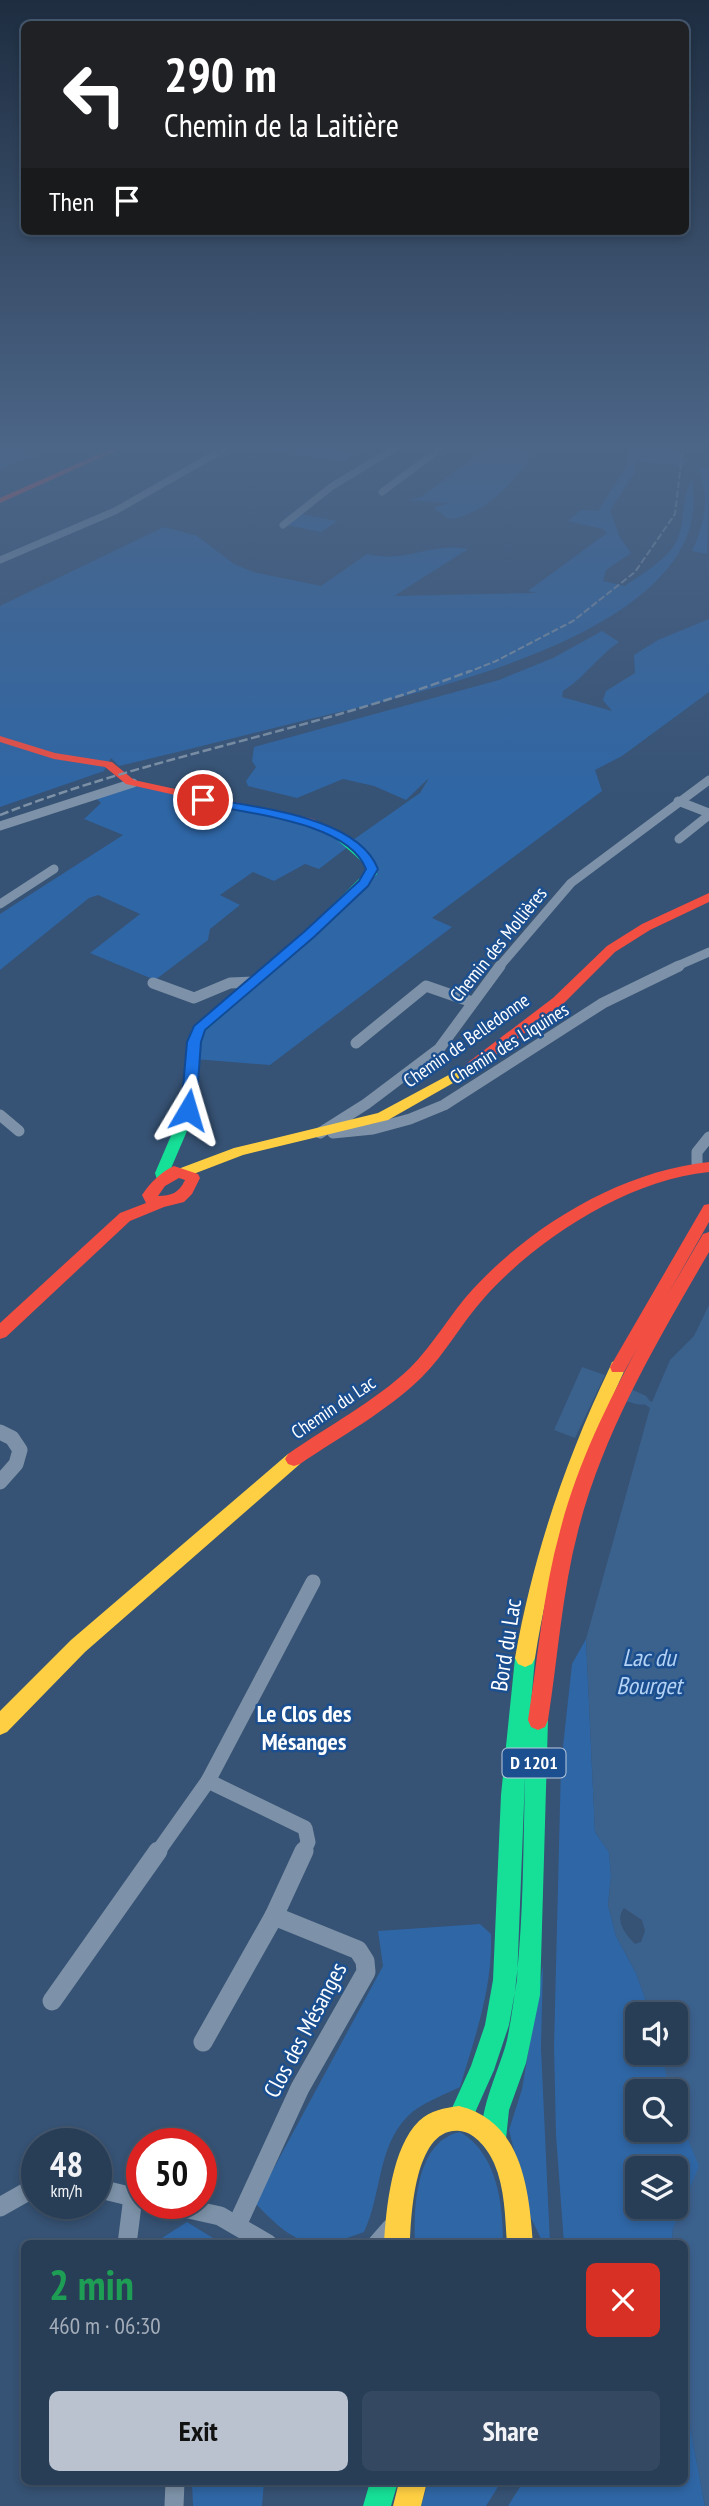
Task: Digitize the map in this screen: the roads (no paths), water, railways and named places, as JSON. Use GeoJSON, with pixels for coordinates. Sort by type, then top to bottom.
{"type":"FeatureCollection","features":[{"type":"Feature","properties":{"kind":"main road"},"geometry":{"type":"LineString","coordinates":[[0,739],[54,756],[112,766],[132,782],[226,806],[310,821],[343,837],[369,860],[372,869],[363,883],[254,982],[206,1021],[195,1035],[188,1110],[176,1173],[154,1199],[132,1212],[0,1333]]}},
{"type":"Feature","properties":{"kind":"main road","name":"Chemin de Belledonne"},"geometry":{"type":"LineString","coordinates":[[176,1173],[270,1142],[375,1119],[408,1105],[438,1088],[557,1001],[610,950],[643,928],[709,897]]}},
{"type":"Feature","properties":{"kind":"main road","name":"Chemin du Lac"},"geometry":{"type":"LineString","coordinates":[[0,1725],[37,1681],[286,1464],[411,1378],[487,1284],[518,1255],[594,1206],[670,1171],[703,1165]]}},
{"type":"Feature","properties":{"kind":"main road"},"geometry":{"type":"LineString","coordinates":[[154,1199],[171,1203],[184,1197],[192,1186],[176,1173]]}},
{"type":"Feature","properties":{"kind":"main road","name":"Bord du Lac"},"geometry":{"type":"LineString","coordinates":[[494,2139],[497,2110],[514,2063],[528,1995],[531,1958],[533,1763],[559,1580],[578,1501],[644,1317],[709,1209]]}},
{"type":"Feature","properties":{"kind":"main road","name":"Bord du Lac"},"geometry":{"type":"LineString","coordinates":[[460,2117],[480,2081],[504,1998],[509,1950],[514,1747],[542,1569],[565,1489],[617,1389],[709,1238]]}},
{"type":"Feature","properties":{"kind":"main road"},"geometry":{"type":"LineString","coordinates":[[397,2240],[396,2222],[410,2159],[426,2131],[437,2121],[460,2117],[475,2123],[494,2139],[512,2183],[519,2240]]}},
{"type":"Feature","properties":{"kind":"main road"},"geometry":{"type":"LineString","coordinates":[[377,2506],[383,2485]]}},
{"type":"Feature","properties":{"kind":"main road"},"geometry":{"type":"LineString","coordinates":[[407,2506],[412,2485]]}},
{"type":"Feature","properties":{"kind":"street","name":"Chemin des Mollières"},"geometry":{"type":"LineString","coordinates":[[319,1133],[366,1104],[439,1049],[472,1003],[571,883],[709,780]]}},
{"type":"Feature","properties":{"kind":"street"},"geometry":{"type":"LineString","coordinates":[[0,826],[132,782]]}},
{"type":"Feature","properties":{"kind":"street"},"geometry":{"type":"LineString","coordinates":[[678,801],[709,814],[679,839]]}},
{"type":"Feature","properties":{"kind":"street"},"geometry":{"type":"LineString","coordinates":[[0,904],[54,869]]}},
{"type":"Feature","properties":{"kind":"street","name":"Chemin des Liquines"},"geometry":{"type":"LineString","coordinates":[[319,1133],[366,1133],[416,1120],[505,1070],[603,1003],[709,952]]}},
{"type":"Feature","properties":{"kind":"street"},"geometry":{"type":"LineString","coordinates":[[153,983],[194,998],[230,983],[254,982]]}},
{"type":"Feature","properties":{"kind":"street"},"geometry":{"type":"LineString","coordinates":[[356,1042],[426,986],[472,1003]]}},
{"type":"Feature","properties":{"kind":"street"},"geometry":{"type":"LineString","coordinates":[[0,1115],[19,1131]]}},
{"type":"Feature","properties":{"kind":"street"},"geometry":{"type":"LineString","coordinates":[[703,1165],[697,1152],[709,1137]]}},
{"type":"Feature","properties":{"kind":"street"},"geometry":{"type":"LineString","coordinates":[[0,1432],[12,1438],[20,1450],[16,1464],[0,1482]]}},
{"type":"Feature","properties":{"kind":"street"},"geometry":{"type":"LineString","coordinates":[[52,2001],[208,1781],[313,1582]]}},
{"type":"Feature","properties":{"kind":"street"},"geometry":{"type":"LineString","coordinates":[[202,2042],[274,1916],[304,1854],[309,1834],[295,1821],[208,1781]]}},
{"type":"Feature","properties":{"kind":"street","name":"Clos des Mésanges"},"geometry":{"type":"LineString","coordinates":[[237,2225],[300,2088],[363,1982],[367,1969],[365,1959],[358,1950],[274,1916]]}},
{"type":"Feature","properties":{"kind":"street"},"geometry":{"type":"LineString","coordinates":[[0,2207],[21,2195]]}},
{"type":"Feature","properties":{"kind":"street"},"geometry":{"type":"LineString","coordinates":[[217,2215],[261,2240]]}},
{"type":"Feature","properties":{"kind":"street"},"geometry":{"type":"LineString","coordinates":[[128,2240],[132,2219]]}},
{"type":"Feature","properties":{"kind":"street"},"geometry":{"type":"LineString","coordinates":[[380,2240],[396,2222]]}},
{"type":"Feature","properties":{"kind":"street"},"geometry":{"type":"LineString","coordinates":[[174,2506],[175,2485]]}},
{"type":"Feature","properties":{"kind":"water","name":"Lac du Bourget"},"geometry":{"type":"Polygon","coordinates":[[[709,1305],[709,2506],[705,2506],[688,2416],[688,2240],[672,2240],[677,2219],[688,2219],[688,2192],[699,2166],[688,2140],[688,2079],[667,2079],[664,2065],[688,2065],[688,2002],[647,2002],[636,1973],[616,1936],[608,1905],[611,1876],[609,1852],[595,1832],[586,1639],[650,1408],[640,1401],[642,1397],[652,1402],[670,1360],[694,1336],[709,1305]],[[624,1908],[620,1918],[622,1927],[635,1944],[641,1942],[645,1931],[642,1920],[624,1908]]]}},
{"type":"Feature","properties":{"kind":"water"},"geometry":{"type":"Polygon","coordinates":[[[582,1367],[605,1375],[575,1438],[554,1430],[582,1367]]]}},
{"type":"Feature","properties":{"kind":"waterway"},"geometry":{"type":"LineString","coordinates":[[616,1388],[641,1400]]}},
{"type":"Feature","properties":{"kind":"railway"},"geometry":{"type":"LineString","coordinates":[[466,673],[496,661],[573,621],[635,572],[641,563]]}},
{"type":"Feature","properties":{"kind":"railway"},"geometry":{"type":"LineString","coordinates":[[0,815],[116,775],[354,710],[470,671]]}},
{"type":"Feature","properties":{"kind":"district","name":"Le Clos des Mésanges"},"geometry":{"type":"Point","coordinates":[304,1728]}}]}
